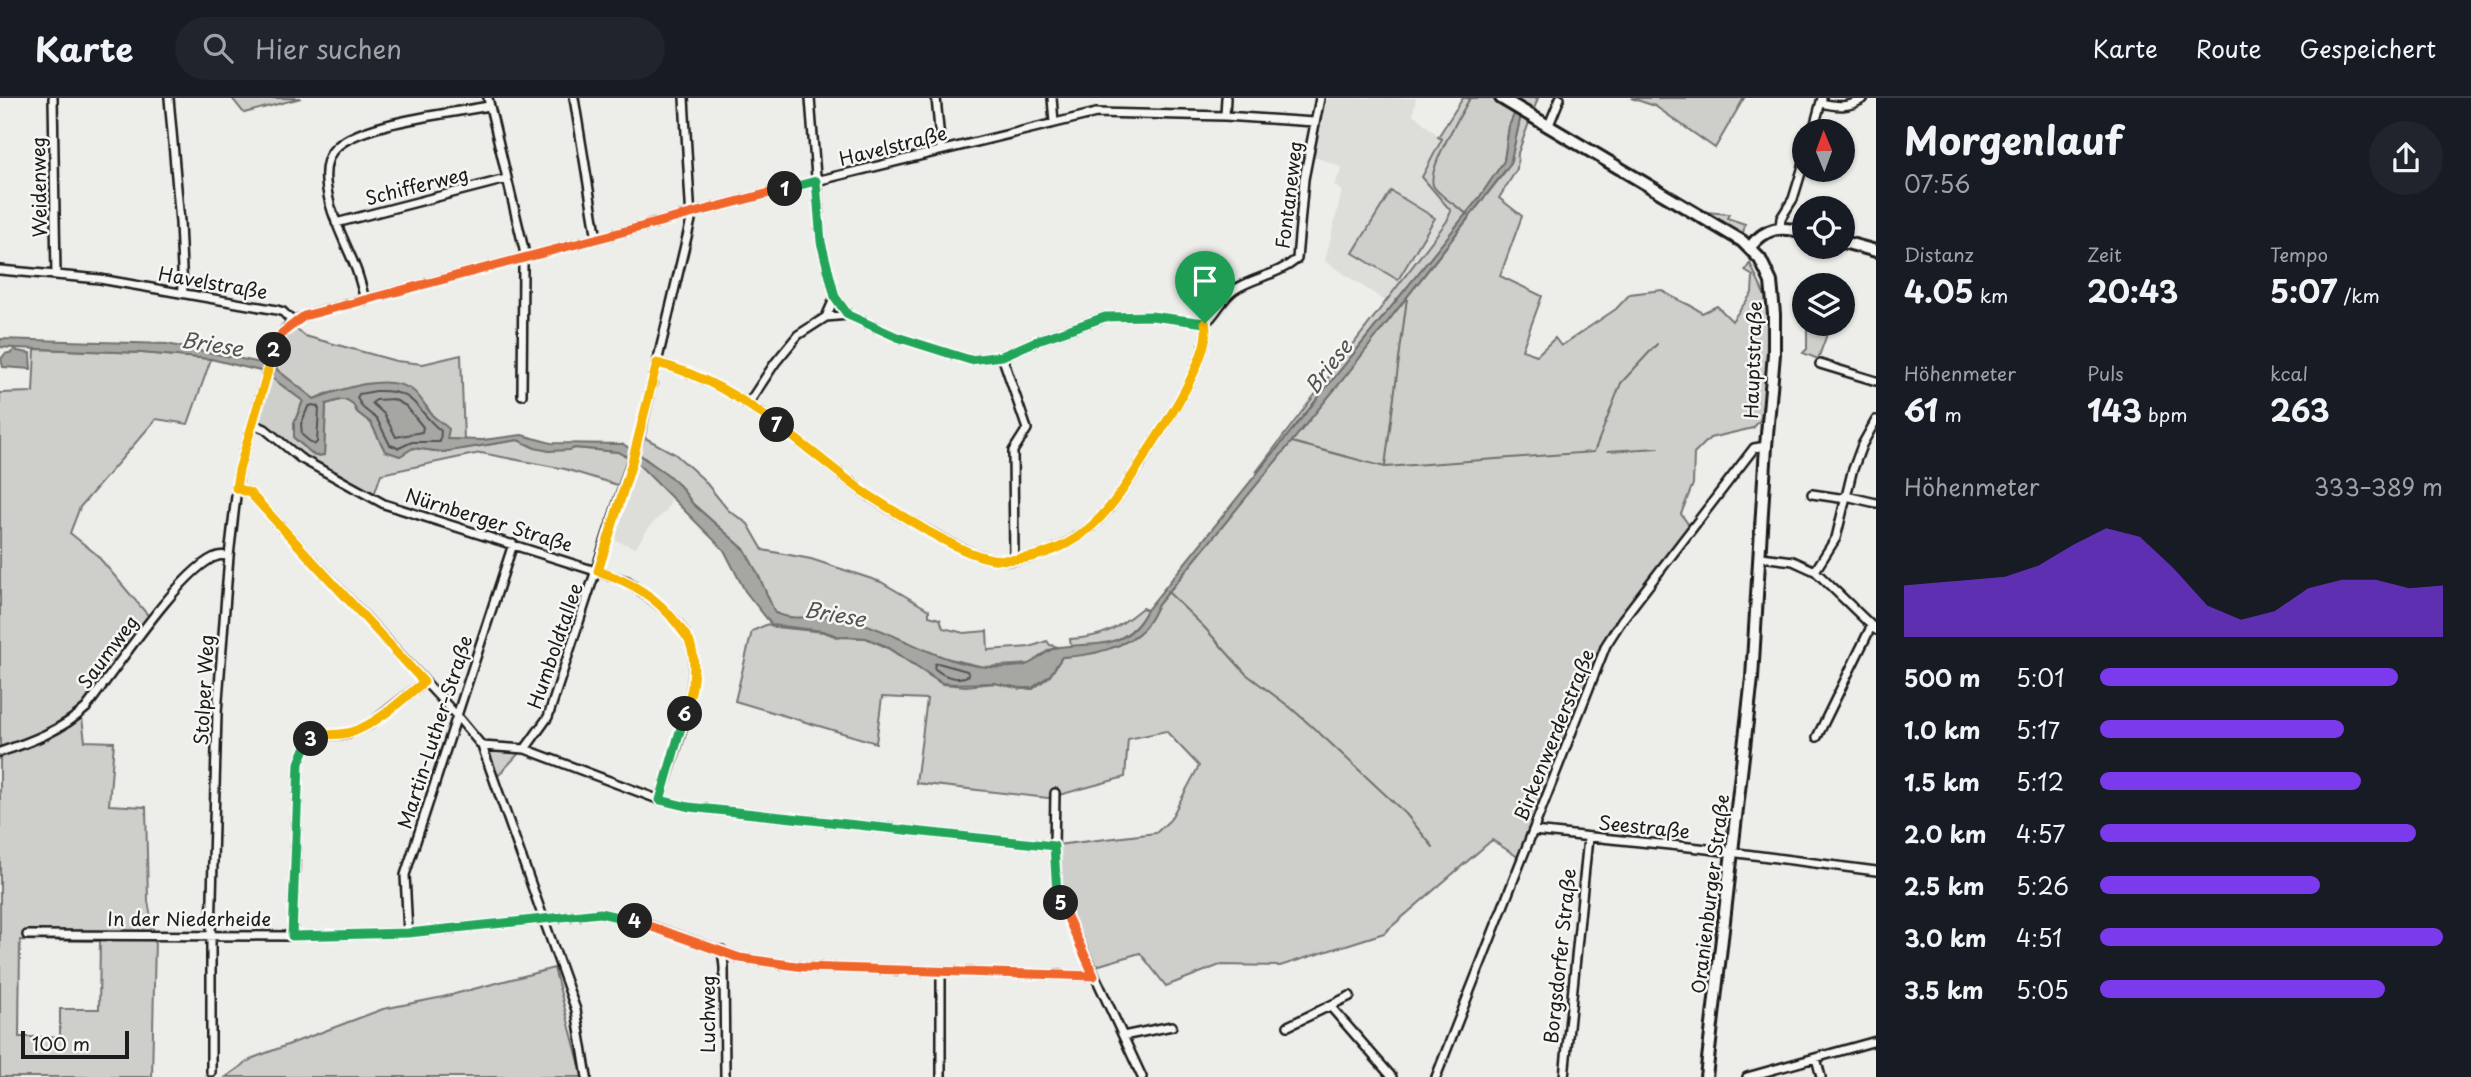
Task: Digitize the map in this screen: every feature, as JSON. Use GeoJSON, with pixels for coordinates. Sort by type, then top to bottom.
{"type":"FeatureCollection","features":[{"type":"Feature","properties":{"kind":"main road","name":"Hauptstraße"},"geometry":{"type":"LineString","coordinates":[[1501,98],[1750,247],[1766,269],[1774,300],[1774,354],[1749,715]]}},
{"type":"Feature","properties":{"kind":"main road"},"geometry":{"type":"LineString","coordinates":[[1750,247],[1764,232],[1780,228],[1792,230]]}},
{"type":"Feature","properties":{"kind":"main road"},"geometry":{"type":"LineString","coordinates":[[1855,245],[1876,251]]}},
{"type":"Feature","properties":{"kind":"main road","name":"Oranienburger Straße"},"geometry":{"type":"LineString","coordinates":[[1706,1077],[1749,715]]}},
{"type":"Feature","properties":{"kind":"street","name":"Weidenweg"},"geometry":{"type":"LineString","coordinates":[[53,98],[55,275]]}},
{"type":"Feature","properties":{"kind":"street"},"geometry":{"type":"LineString","coordinates":[[169,98],[183,293]]}},
{"type":"Feature","properties":{"kind":"street"},"geometry":{"type":"LineString","coordinates":[[573,98],[597,239]]}},
{"type":"Feature","properties":{"kind":"street"},"geometry":{"type":"LineString","coordinates":[[684,98],[692,214],[657,363],[707,381],[748,404],[887,507],[959,548],[989,558],[1014,559],[1060,548],[1085,532],[1107,509],[1182,398],[1208,336],[1205,323],[1151,316],[1105,317],[1002,356],[970,360],[897,337],[848,315],[826,317],[797,335],[748,404]]}},
{"type":"Feature","properties":{"kind":"street"},"geometry":{"type":"LineString","coordinates":[[810,98],[821,242],[835,297],[848,315]]}},
{"type":"Feature","properties":{"kind":"street"},"geometry":{"type":"LineString","coordinates":[[936,98],[940,150]]}},
{"type":"Feature","properties":{"kind":"street"},"geometry":{"type":"LineString","coordinates":[[1052,98],[1054,122]]}},
{"type":"Feature","properties":{"kind":"street"},"geometry":{"type":"LineString","coordinates":[[1225,116],[1226,98]]}},
{"type":"Feature","properties":{"kind":"street"},"geometry":{"type":"LineString","coordinates":[[1314,122],[1320,98]]}},
{"type":"Feature","properties":{"kind":"street"},"geometry":{"type":"LineString","coordinates":[[1549,125],[1560,98]]}},
{"type":"Feature","properties":{"kind":"street"},"geometry":{"type":"LineString","coordinates":[[1816,119],[1822,100],[1844,107],[1864,98]]}},
{"type":"Feature","properties":{"kind":"street"},"geometry":{"type":"LineString","coordinates":[[365,300],[356,267],[336,223],[329,200],[326,169],[333,151],[339,145],[371,129],[489,102],[524,259],[522,395]]}},
{"type":"Feature","properties":{"kind":"street","name":"Havelstraße"},"geometry":{"type":"LineString","coordinates":[[0,270],[100,279],[183,293],[277,310],[293,322],[304,316],[816,181],[1096,113],[1225,116],[1314,122]]}},
{"type":"Feature","properties":{"kind":"street","name":"Fontaneweg"},"geometry":{"type":"LineString","coordinates":[[1205,323],[1234,290],[1283,271],[1297,259],[1304,179],[1314,122]]}},
{"type":"Feature","properties":{"kind":"street","name":"Schifferweg"},"geometry":{"type":"LineString","coordinates":[[336,223],[506,179]]}},
{"type":"Feature","properties":{"kind":"street"},"geometry":{"type":"LineString","coordinates":[[1780,228],[1781,218],[1793,199],[1798,182]]}},
{"type":"Feature","properties":{"kind":"street"},"geometry":{"type":"LineString","coordinates":[[826,317],[835,297]]}},
{"type":"Feature","properties":{"kind":"street","name":"Stolper Weg"},"geometry":{"type":"LineString","coordinates":[[211,1072],[211,935],[217,713],[236,488],[278,339],[293,322]]}},
{"type":"Feature","properties":{"kind":"street"},"geometry":{"type":"LineString","coordinates":[[1002,356],[1027,429],[1013,451],[1014,559]]}},
{"type":"Feature","properties":{"kind":"street","name":"Humboldtallee"},"geometry":{"type":"LineString","coordinates":[[525,749],[548,718],[631,466],[657,363]]}},
{"type":"Feature","properties":{"kind":"street"},"geometry":{"type":"LineString","coordinates":[[1820,364],[1876,381]]}},
{"type":"Feature","properties":{"kind":"street"},"geometry":{"type":"LineString","coordinates":[[1815,571],[1836,538],[1862,445],[1876,420]]}},
{"type":"Feature","properties":{"kind":"street","name":"Nürnberger Straße"},"geometry":{"type":"LineString","coordinates":[[253,424],[265,429],[296,456],[384,504],[627,581],[652,598],[673,619],[690,643],[694,668],[691,694],[660,800]]}},
{"type":"Feature","properties":{"kind":"street","name":"Birkenwerderstraße"},"geometry":{"type":"LineString","coordinates":[[1436,1077],[1606,645],[1622,620],[1754,448],[1766,446]]}},
{"type":"Feature","properties":{"kind":"street"},"geometry":{"type":"LineString","coordinates":[[236,488],[250,493],[482,746],[576,1010],[587,1077]]}},
{"type":"Feature","properties":{"kind":"street"},"geometry":{"type":"LineString","coordinates":[[1812,494],[1839,498],[1846,496],[1876,503]]}},
{"type":"Feature","properties":{"kind":"street","name":"Martin-Luther-Straße"},"geometry":{"type":"LineString","coordinates":[[408,933],[405,875],[513,544]]}},
{"type":"Feature","properties":{"kind":"street","name":"Saumweg"},"geometry":{"type":"LineString","coordinates":[[0,752],[28,743],[74,719],[86,708],[155,614],[183,582],[216,557],[229,556]]}},
{"type":"Feature","properties":{"kind":"street"},"geometry":{"type":"LineString","coordinates":[[1761,557],[1793,561],[1815,571],[1874,629],[1817,737]]}},
{"type":"Feature","properties":{"kind":"street"},"geometry":{"type":"LineString","coordinates":[[292,936],[299,763],[306,746],[317,736],[341,736],[369,725],[424,682]]}},
{"type":"Feature","properties":{"kind":"street"},"geometry":{"type":"LineString","coordinates":[[482,746],[525,749],[660,800],[689,807],[1054,846]]}},
{"type":"Feature","properties":{"kind":"street"},"geometry":{"type":"LineString","coordinates":[[1055,793],[1057,894],[1142,1077]]}},
{"type":"Feature","properties":{"kind":"street","name":"Seestraße"},"geometry":{"type":"LineString","coordinates":[[1533,831],[1733,852],[1876,871]]}},
{"type":"Feature","properties":{"kind":"street","name":"Borgsdorfer Straße"},"geometry":{"type":"LineString","coordinates":[[1564,1077],[1588,838]]}},
{"type":"Feature","properties":{"kind":"street","name":"In der Niederheide"},"geometry":{"type":"LineString","coordinates":[[27,935],[292,936],[408,933],[600,913],[642,923],[740,958],[804,967],[1094,976]]}},
{"type":"Feature","properties":{"kind":"street","name":"Luchweg"},"geometry":{"type":"LineString","coordinates":[[722,950],[725,1077]]}},
{"type":"Feature","properties":{"kind":"street"},"geometry":{"type":"LineString","coordinates":[[941,971],[941,1077]]}},
{"type":"Feature","properties":{"kind":"street"},"geometry":{"type":"LineString","coordinates":[[1288,1026],[1349,996]]}},
{"type":"Feature","properties":{"kind":"street"},"geometry":{"type":"LineString","coordinates":[[1330,1006],[1392,1077]]}},
{"type":"Feature","properties":{"kind":"street"},"geometry":{"type":"LineString","coordinates":[[1123,1036],[1172,1026]]}},
{"type":"Feature","properties":{"kind":"street"},"geometry":{"type":"LineString","coordinates":[[1747,1077],[1876,1041]]}},
{"type":"Feature","properties":{"kind":"street"},"geometry":{"type":"LineString","coordinates":[[1816,1058],[1821,1077]]}},
{"type":"Feature","properties":{"kind":"shaded area"},"geometry":{"type":"Polygon","coordinates":[[[232,98],[301,98],[244,113],[232,98]]]}},
{"type":"Feature","properties":{"kind":"shaded area"},"geometry":{"type":"Polygon","coordinates":[[[1328,98],[1416,98],[1413,114],[1442,139],[1423,177],[1451,211],[1447,221],[1385,301],[1325,261],[1342,191],[1334,185],[1343,168],[1311,155],[1315,134],[1328,98]]]}},
{"type":"Feature","properties":{"kind":"shaded area"},"geometry":{"type":"Polygon","coordinates":[[[1463,98],[1491,98],[1516,112],[1509,126],[1504,161],[1479,198],[1257,471],[1447,221],[1451,211],[1422,177],[1442,139],[1438,137],[1463,98]]]}},
{"type":"Feature","properties":{"kind":"shaded area"},"geometry":{"type":"Polygon","coordinates":[[[1517,98],[1538,98],[1518,153],[1517,169],[1499,198],[1522,216],[1500,276],[1542,296],[1522,350],[1537,355],[1555,338],[1561,346],[1616,309],[1630,294],[1662,290],[1702,313],[1717,306],[1732,321],[1752,293],[1753,276],[1745,271],[1750,263],[1768,303],[1766,378],[1761,419],[1753,428],[1710,438],[1694,454],[1693,484],[1681,514],[1691,528],[1620,620],[1521,859],[1492,840],[1384,933],[1280,966],[1220,965],[1166,986],[1140,953],[1096,966],[1061,894],[1057,845],[1156,833],[1170,820],[1199,766],[1166,731],[1128,739],[1125,777],[1048,798],[916,783],[927,699],[882,697],[876,743],[735,701],[752,631],[768,624],[824,632],[837,637],[866,638],[886,647],[942,684],[966,686],[995,683],[1021,689],[1033,689],[1050,676],[1062,657],[1095,653],[1115,646],[1144,628],[1157,606],[1344,378],[1510,165],[1521,115],[1517,98]]]}},
{"type":"Feature","properties":{"kind":"shaded area"},"geometry":{"type":"Polygon","coordinates":[[[1631,98],[1744,98],[1715,148],[1655,106],[1631,98]]]}},
{"type":"Feature","properties":{"kind":"shaded area"},"geometry":{"type":"Polygon","coordinates":[[[1391,191],[1435,218],[1398,280],[1353,253],[1391,191]]]}},
{"type":"Feature","properties":{"kind":"shaded area"},"geometry":{"type":"Polygon","coordinates":[[[1706,212],[1729,214],[1727,218],[1745,224],[1743,233],[1706,212]]]}},
{"type":"Feature","properties":{"kind":"shaded area"},"geometry":{"type":"Polygon","coordinates":[[[292,325],[305,336],[396,361],[423,364],[461,355],[464,440],[446,439],[427,407],[375,384],[325,394],[314,399],[271,365],[279,339],[292,325]]]}},
{"type":"Feature","properties":{"kind":"shaded area"},"geometry":{"type":"Polygon","coordinates":[[[1807,336],[1826,336],[1818,359],[1803,353],[1807,349],[1807,336]]]}},
{"type":"Feature","properties":{"kind":"shaded area"},"geometry":{"type":"Polygon","coordinates":[[[35,349],[211,359],[188,424],[156,419],[80,507],[70,533],[96,554],[153,621],[82,718],[85,741],[114,742],[109,805],[146,807],[148,901],[155,939],[152,1077],[0,1077],[0,393],[33,392],[35,349]],[[20,940],[19,1037],[60,1037],[60,1009],[99,1009],[100,941],[20,940]]]}},
{"type":"Feature","properties":{"kind":"shaded area"},"geometry":{"type":"Polygon","coordinates":[[[268,375],[303,401],[294,423],[294,438],[315,456],[324,455],[326,404],[347,400],[371,423],[385,451],[400,456],[413,448],[443,452],[518,440],[535,448],[618,452],[632,459],[624,487],[565,469],[481,453],[381,474],[374,495],[335,471],[294,452],[255,423],[268,375]]]}},
{"type":"Feature","properties":{"kind":"shaded area"},"geometry":{"type":"Polygon","coordinates":[[[638,434],[675,454],[703,479],[728,510],[748,524],[763,550],[811,559],[881,582],[929,610],[929,616],[940,619],[943,628],[964,633],[987,631],[988,650],[1030,647],[1047,641],[1058,647],[1049,650],[1030,664],[984,667],[941,657],[882,631],[792,619],[775,613],[744,549],[693,504],[680,486],[637,452],[638,434]]]}},
{"type":"Feature","properties":{"kind":"shaded area"},"geometry":{"type":"Polygon","coordinates":[[[635,461],[673,496],[666,511],[651,525],[635,548],[610,538],[635,461]]]}},
{"type":"Feature","properties":{"kind":"shaded area"},"geometry":{"type":"Polygon","coordinates":[[[1142,608],[1147,610],[1141,620],[1116,640],[1095,646],[1071,647],[1070,639],[1109,631],[1142,608]]]}},
{"type":"Feature","properties":{"kind":"shaded area"},"geometry":{"type":"Polygon","coordinates":[[[485,749],[522,750],[495,779],[485,749]]]}},
{"type":"Feature","properties":{"kind":"shaded area"},"geometry":{"type":"Polygon","coordinates":[[[554,968],[583,1077],[226,1077],[253,1058],[383,1009],[443,997],[554,968]]]}},
{"type":"Feature","properties":{"kind":"water"},"geometry":{"type":"Polygon","coordinates":[[[1512,98],[1517,98],[1521,115],[1510,164],[1344,378],[1157,606],[1146,626],[1119,645],[1084,655],[1062,657],[1050,675],[1032,688],[994,683],[942,683],[886,646],[866,638],[772,625],[745,591],[724,550],[635,461],[618,452],[575,448],[549,451],[518,440],[443,452],[413,448],[400,456],[385,451],[371,423],[357,412],[353,404],[340,400],[326,404],[324,455],[315,456],[294,438],[294,423],[303,401],[264,372],[211,359],[142,353],[16,348],[17,351],[30,353],[31,369],[3,367],[1,359],[5,354],[13,352],[14,348],[0,347],[0,339],[167,344],[271,365],[314,399],[362,385],[400,384],[411,389],[432,415],[449,429],[447,439],[483,440],[522,435],[551,443],[623,444],[667,474],[693,504],[744,549],[775,613],[802,618],[826,615],[843,617],[950,659],[972,665],[1022,666],[1054,648],[1110,642],[1130,632],[1139,623],[1479,198],[1504,161],[1509,126],[1515,112],[1512,98]]]}},
{"type":"Feature","properties":{"kind":"waterway"},"geometry":{"type":"LineString","coordinates":[[1468,215],[1437,191],[1432,180],[1439,157],[1470,98]]}},
{"type":"Feature","properties":{"kind":"waterway"},"geometry":{"type":"LineString","coordinates":[[1385,466],[1407,298]]}},
{"type":"Feature","properties":{"kind":"waterway"},"geometry":{"type":"LineString","coordinates":[[1292,442],[1385,467],[1594,452],[1621,383],[1657,344]]}},
{"type":"Feature","properties":{"kind":"waterway"},"geometry":{"type":"LineString","coordinates":[[1608,451],[1659,448]]}},
{"type":"Feature","properties":{"kind":"waterway"},"geometry":{"type":"LineString","coordinates":[[1167,591],[1246,674],[1291,708],[1406,814],[1433,847]]}},
{"type":"Feature","properties":{"kind":"route"},"geometry":{"type":"LineString","coordinates":[[816,181],[821,242],[835,297],[848,315],[897,337],[970,360],[1002,356],[1105,317],[1151,316],[1205,323],[1208,336],[1182,398],[1144,458],[1101,517],[1085,532],[1060,548],[1014,559],[989,558],[944,540],[860,489],[748,404],[707,381],[657,363],[639,438],[598,571],[627,581],[652,598],[673,619],[690,643],[694,668],[691,694],[660,800],[689,807],[1054,846],[1057,894],[1094,976],[804,967],[740,958],[642,923],[600,913],[408,933],[292,936],[299,763],[302,753],[317,736],[341,736],[369,725],[424,682],[250,493],[236,488],[275,346],[282,333],[293,322],[314,313],[816,181]]}},
{"type":"Feature","properties":{"kind":"water label","name":"Briese"},"geometry":{"type":"Point","coordinates":[212,345]}},
{"type":"Feature","properties":{"kind":"water label","name":"Briese"},"geometry":{"type":"Point","coordinates":[1329,367]}},
{"type":"Feature","properties":{"kind":"water label","name":"Briese"},"geometry":{"type":"Point","coordinates":[835,615]}}]}
